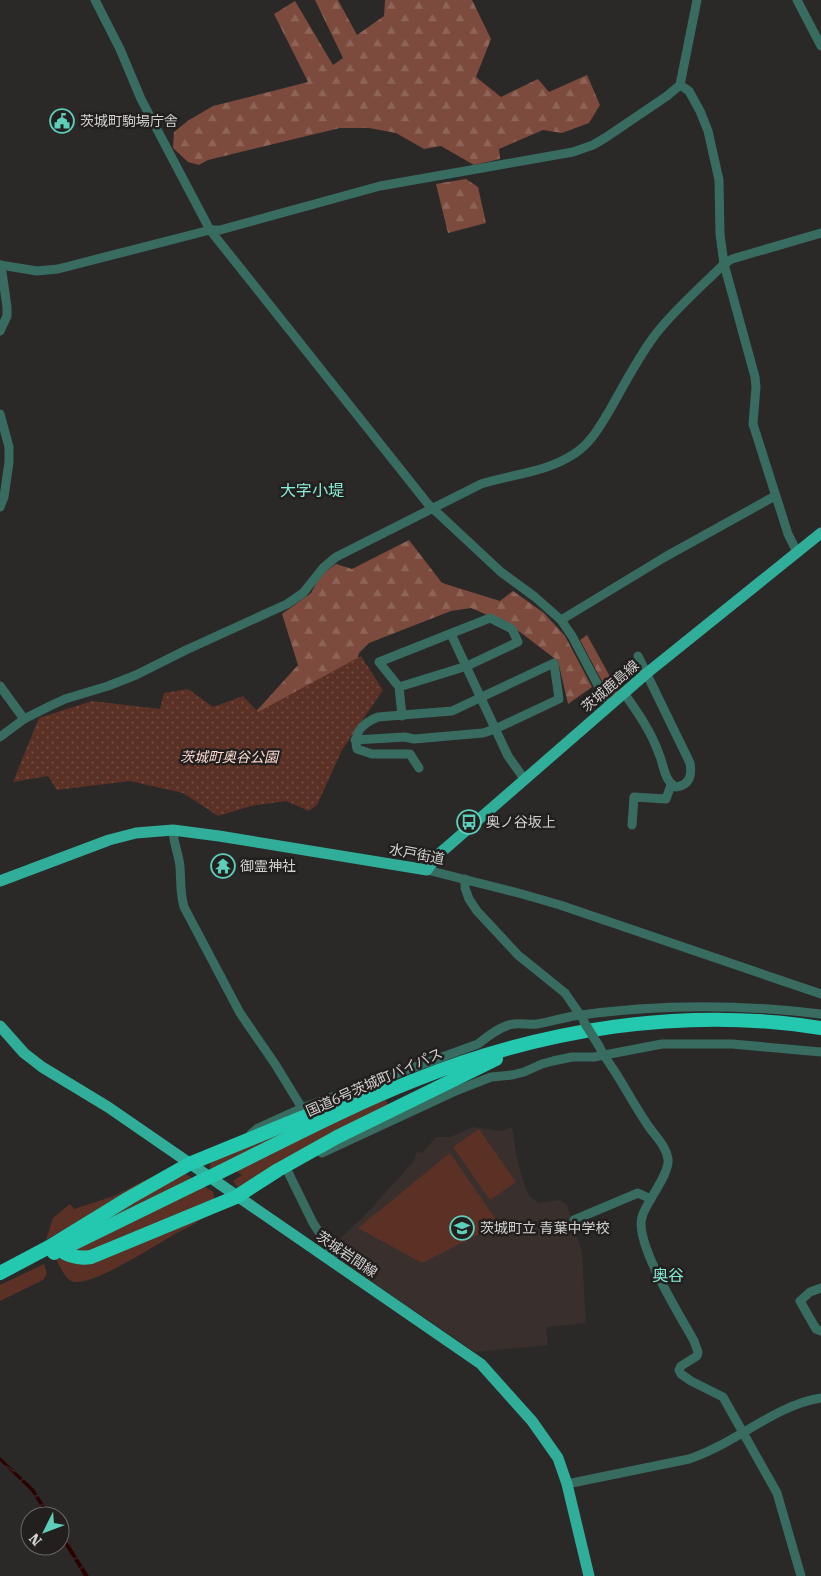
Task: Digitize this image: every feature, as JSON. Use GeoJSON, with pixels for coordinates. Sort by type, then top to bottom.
{"type":"FeatureCollection","features":[{"type":"Feature","properties":{"kind":"highway","name":"国道6号茨城町バイパス"},"geometry":{"type":"LineString","coordinates":[[0,1280],[54,1250],[369,1100],[445,1068],[504,1049],[530,1042],[605,1028],[681,1021],[760,1022],[821,1028]]}},
{"type":"Feature","properties":{"kind":"highway"},"geometry":{"type":"LineString","coordinates":[[54,1250],[76,1258],[91,1257],[236,1197],[337,1137],[530,1042]]}},
{"type":"Feature","properties":{"kind":"highway"},"geometry":{"type":"LineString","coordinates":[[0,1273],[54,1250],[129,1198],[189,1164],[359,1093],[485,1049],[504,1049]]}},
{"type":"Feature","properties":{"kind":"main road","name":"茨城鹿島線"},"geometry":{"type":"LineString","coordinates":[[426,870],[439,854],[647,673],[821,533]]}},
{"type":"Feature","properties":{"kind":"main road","name":"水戸街道"},"geometry":{"type":"LineString","coordinates":[[0,881],[109,840],[136,833],[173,830],[426,870]]}},
{"type":"Feature","properties":{"kind":"main road","name":"茨城岩間線"},"geometry":{"type":"LineString","coordinates":[[0,1026],[24,1053],[42,1068],[108,1107],[481,1364],[532,1421],[558,1458],[567,1484],[589,1576]]}},
{"type":"Feature","properties":{"kind":"street"},"geometry":{"type":"LineString","coordinates":[[95,0],[120,49],[141,99],[210,230],[432,509],[500,572],[535,597],[561,620],[572,636],[609,706]]}},
{"type":"Feature","properties":{"kind":"street"},"geometry":{"type":"LineString","coordinates":[[0,331],[6,316],[7,307],[1,283],[0,265],[24,270],[46,271],[210,230],[228,228],[389,184],[573,152],[593,145],[667,96],[680,85],[697,0]]}},
{"type":"Feature","properties":{"kind":"street"},"geometry":{"type":"LineString","coordinates":[[797,0],[821,46]]}},
{"type":"Feature","properties":{"kind":"street"},"geometry":{"type":"LineString","coordinates":[[680,85],[689,91],[708,131],[719,180],[720,234],[724,264],[755,377],[756,387],[752,424],[788,534],[797,552]]}},
{"type":"Feature","properties":{"kind":"street"},"geometry":{"type":"LineString","coordinates":[[0,737],[24,719],[65,699],[136,675],[287,604],[303,593],[323,568],[336,557],[480,484],[537,471],[557,464],[584,447],[597,432],[654,336],[724,264],[732,259],[821,233]]}},
{"type":"Feature","properties":{"kind":"street"},"geometry":{"type":"LineString","coordinates":[[0,414],[9,447],[10,462],[4,497],[0,507]]}},
{"type":"Feature","properties":{"kind":"street"},"geometry":{"type":"LineString","coordinates":[[561,620],[665,557],[775,496]]}},
{"type":"Feature","properties":{"kind":"street"},"geometry":{"type":"LineString","coordinates":[[400,687],[466,666],[518,642],[512,629],[490,618],[379,662],[400,687],[402,716]]}},
{"type":"Feature","properties":{"kind":"street"},"geometry":{"type":"LineString","coordinates":[[451,634],[508,756],[525,780]]}},
{"type":"Feature","properties":{"kind":"street"},"geometry":{"type":"LineString","coordinates":[[624,693],[643,719],[652,736],[668,781],[671,785],[679,787],[688,782],[692,772],[690,763],[638,656]]}},
{"type":"Feature","properties":{"kind":"street"},"geometry":{"type":"LineString","coordinates":[[354,740],[405,737],[414,739],[470,735],[495,730],[560,698],[554,663],[481,698],[446,712],[378,717],[370,720],[356,733],[354,740],[357,749],[372,754],[410,754],[419,768]]}},
{"type":"Feature","properties":{"kind":"street"},"geometry":{"type":"LineString","coordinates":[[0,686],[24,719]]}},
{"type":"Feature","properties":{"kind":"street"},"geometry":{"type":"LineString","coordinates":[[632,825],[634,797],[666,799],[671,785]]}},
{"type":"Feature","properties":{"kind":"street"},"geometry":{"type":"LineString","coordinates":[[173,830],[180,865],[180,896],[184,907],[240,1013],[302,1108]]}},
{"type":"Feature","properties":{"kind":"street","name":"水戸街道"},"geometry":{"type":"LineString","coordinates":[[426,870],[560,905],[821,994]]}},
{"type":"Feature","properties":{"kind":"street"},"geometry":{"type":"LineString","coordinates":[[465,879],[465,888],[469,899],[477,911],[518,955],[565,993],[583,1018],[647,1125],[666,1150],[668,1163],[642,1218],[642,1235],[653,1264],[698,1352],[697,1356],[681,1366],[679,1370],[690,1381],[723,1397],[778,1493],[801,1576]]}},
{"type":"Feature","properties":{"kind":"street"},"geometry":{"type":"LineString","coordinates":[[244,1142],[258,1128],[302,1108],[478,1044],[504,1027],[513,1024],[536,1024],[636,1009],[712,1006],[773,1008],[821,1014]]}},
{"type":"Feature","properties":{"kind":"street"},"geometry":{"type":"LineString","coordinates":[[332,1262],[333,1253],[313,1223],[283,1170],[439,1098],[491,1077],[512,1075],[553,1061],[601,1050],[662,1044],[732,1044],[821,1052]]}},
{"type":"Feature","properties":{"kind":"street"},"geometry":{"type":"LineString","coordinates":[[574,1220],[638,1193],[651,1199]]}},
{"type":"Feature","properties":{"kind":"street"},"geometry":{"type":"LineString","coordinates":[[821,1288],[810,1292],[800,1301],[816,1329],[821,1331]]}},
{"type":"Feature","properties":{"kind":"street"},"geometry":{"type":"LineString","coordinates":[[567,1484],[689,1459],[718,1447],[789,1407],[821,1398]]}},
{"type":"Feature","properties":{"kind":"shaded area","name":"茨城町立 青葉中学校"},"geometry":{"type":"Polygon","coordinates":[[[473,1127],[502,1131],[512,1127],[517,1159],[525,1187],[531,1198],[537,1201],[537,1203],[560,1200],[567,1205],[582,1252],[586,1323],[546,1327],[548,1345],[475,1352],[341,1261],[333,1250],[334,1244],[367,1213],[414,1161],[417,1152],[422,1153],[436,1137],[450,1137],[473,1127]]]}},
{"type":"Feature","properties":{"kind":"green space"},"geometry":{"type":"Polygon","coordinates":[[[315,0],[338,0],[357,35],[384,16],[385,0],[472,0],[491,39],[476,77],[501,97],[538,79],[549,92],[587,75],[600,105],[589,123],[562,133],[543,130],[499,149],[500,159],[474,165],[441,146],[424,149],[396,133],[369,128],[340,128],[208,160],[199,165],[188,162],[173,148],[174,132],[189,120],[213,106],[308,82],[274,14],[295,1],[333,65],[343,58],[315,0]]]}},
{"type":"Feature","properties":{"kind":"green space"},"geometry":{"type":"Polygon","coordinates":[[[466,179],[478,187],[486,223],[448,233],[436,184],[466,179]]]}},
{"type":"Feature","properties":{"kind":"green space"},"geometry":{"type":"Polygon","coordinates":[[[409,540],[442,583],[500,601],[513,591],[544,613],[565,636],[592,687],[568,704],[558,661],[512,626],[471,608],[451,611],[369,643],[359,653],[355,668],[252,716],[298,665],[282,614],[311,593],[321,575],[336,564],[352,569],[409,540]]]}},
{"type":"Feature","properties":{"kind":"green space"},"geometry":{"type":"Polygon","coordinates":[[[587,635],[618,691],[611,698],[580,640],[587,635]]]}},
{"type":"Feature","properties":{"kind":"green space","name":"茨城町奥谷公園"},"geometry":{"type":"Polygon","coordinates":[[[361,656],[383,690],[342,750],[317,805],[309,811],[286,801],[251,806],[218,816],[183,793],[130,781],[57,790],[48,776],[13,782],[39,718],[92,701],[160,709],[164,693],[188,689],[213,707],[243,696],[258,712],[361,656]]]}},
{"type":"Feature","properties":{"kind":"green space"},"geometry":{"type":"Polygon","coordinates":[[[366,1093],[213,1170],[210,1168],[211,1158],[366,1093]]]}},
{"type":"Feature","properties":{"kind":"green space"},"geometry":{"type":"Polygon","coordinates":[[[385,1098],[389,1107],[244,1186],[237,1187],[233,1181],[242,1175],[234,1170],[385,1098]]]}},
{"type":"Feature","properties":{"kind":"green space"},"geometry":{"type":"Polygon","coordinates":[[[479,1129],[516,1182],[490,1200],[453,1147],[479,1129]]]}},
{"type":"Feature","properties":{"kind":"green space"},"geometry":{"type":"Polygon","coordinates":[[[450,1153],[499,1224],[422,1263],[358,1228],[450,1153]]]}},
{"type":"Feature","properties":{"kind":"green space"},"geometry":{"type":"Polygon","coordinates":[[[181,1171],[194,1179],[66,1242],[181,1171]]]}},
{"type":"Feature","properties":{"kind":"green space"},"geometry":{"type":"Polygon","coordinates":[[[149,1178],[149,1180],[46,1240],[53,1218],[70,1204],[74,1209],[114,1196],[149,1178]]]}},
{"type":"Feature","properties":{"kind":"green space"},"geometry":{"type":"Polygon","coordinates":[[[202,1185],[213,1192],[215,1201],[87,1255],[66,1251],[202,1185]]]}},
{"type":"Feature","properties":{"kind":"green space"},"geometry":{"type":"Polygon","coordinates":[[[211,1212],[124,1264],[84,1281],[75,1282],[69,1279],[56,1259],[67,1259],[211,1212]]]}},
{"type":"Feature","properties":{"kind":"green space"},"geometry":{"type":"Polygon","coordinates":[[[44,1264],[47,1274],[43,1280],[0,1301],[0,1285],[44,1264]]]}},
{"type":"Feature","properties":{"kind":"water"},"geometry":{"type":"Polygon","coordinates":[[[0,1457],[34,1489],[45,1506],[41,1506],[31,1491],[0,1461],[0,1457]]]}},
{"type":"Feature","properties":{"kind":"water"},"geometry":{"type":"Polygon","coordinates":[[[70,1546],[89,1576],[84,1576],[70,1553],[70,1546]]]}},
{"type":"Feature","properties":{"kind":"place","name":"茨城町駒場庁舎"},"geometry":{"type":"Point","coordinates":[62,121]}},
{"type":"Feature","properties":{"kind":"place","name":"奥ノ谷坂上"},"geometry":{"type":"Point","coordinates":[469,822]}},
{"type":"Feature","properties":{"kind":"place","name":"御霊神社"},"geometry":{"type":"Point","coordinates":[223,866]}},
{"type":"Feature","properties":{"kind":"place","name":"茨城町立 青葉中学校"},"geometry":{"type":"Point","coordinates":[462,1228]}},
{"type":"Feature","properties":{"kind":"district","name":"大字小堤"},"geometry":{"type":"Point","coordinates":[312,490]}},
{"type":"Feature","properties":{"kind":"district","name":"奥谷"},"geometry":{"type":"Point","coordinates":[668,1275]}}]}
